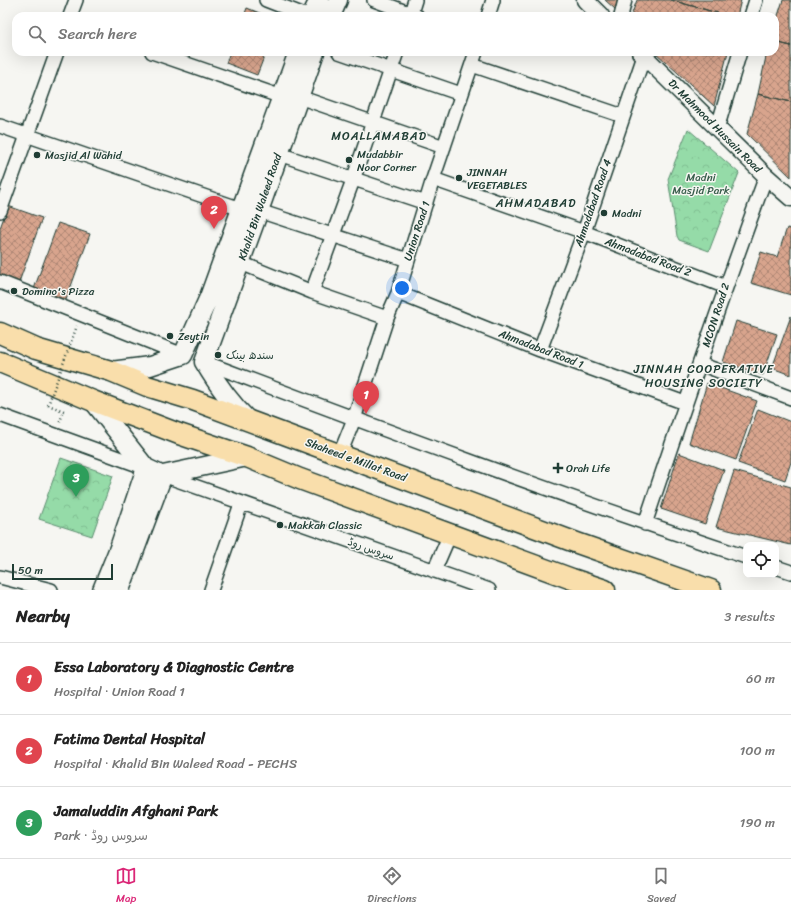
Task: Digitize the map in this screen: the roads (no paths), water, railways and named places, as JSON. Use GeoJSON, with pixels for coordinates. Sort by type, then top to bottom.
{"type":"FeatureCollection","features":[{"type":"Feature","properties":{"kind":"main road"},"geometry":{"type":"LineString","coordinates":[[313,12],[319,0]]}},
{"type":"Feature","properties":{"kind":"main road"},"geometry":{"type":"LineString","coordinates":[[333,12],[338,0]]}},
{"type":"Feature","properties":{"kind":"main road","name":"Khalid Bin Waleed Road"},"geometry":{"type":"LineString","coordinates":[[218,300],[241,262],[279,154],[291,97],[297,56]]}},
{"type":"Feature","properties":{"kind":"main road","name":"Khalid Bin Waleed Road"},"geometry":{"type":"LineString","coordinates":[[204,362],[241,209],[291,97],[313,56]]}},
{"type":"Feature","properties":{"kind":"main road"},"geometry":{"type":"LineString","coordinates":[[183,355],[218,300]]}},
{"type":"Feature","properties":{"kind":"main road","name":"Shaheed e Millat Road"},"geometry":{"type":"LineString","coordinates":[[0,333],[36,349],[111,371],[147,386],[193,400],[570,540],[711,590]]}},
{"type":"Feature","properties":{"kind":"main road"},"geometry":{"type":"LineString","coordinates":[[111,371],[150,366],[183,355],[204,362],[221,390],[236,409],[249,421]]}},
{"type":"Feature","properties":{"kind":"main road"},"geometry":{"type":"LineString","coordinates":[[0,362],[93,401],[179,434],[247,457],[450,534],[605,590]]}},
{"type":"Feature","properties":{"kind":"main road"},"geometry":{"type":"LineString","coordinates":[[93,401],[146,468],[163,476],[247,457]]}},
{"type":"Feature","properties":{"kind":"main road"},"geometry":{"type":"LineString","coordinates":[[102,590],[119,548],[146,468]]}},
{"type":"Feature","properties":{"kind":"main road"},"geometry":{"type":"LineString","coordinates":[[120,590],[163,476]]}},
{"type":"Feature","properties":{"kind":"street"},"geometry":{"type":"LineString","coordinates":[[72,12],[76,0]]}},
{"type":"Feature","properties":{"kind":"street"},"geometry":{"type":"LineString","coordinates":[[266,0],[296,12]]}},
{"type":"Feature","properties":{"kind":"street"},"geometry":{"type":"LineString","coordinates":[[374,0],[404,12]]}},
{"type":"Feature","properties":{"kind":"street"},"geometry":{"type":"LineString","coordinates":[[413,12],[415,0]]}},
{"type":"Feature","properties":{"kind":"street"},"geometry":{"type":"LineString","coordinates":[[489,12],[493,0]]}},
{"type":"Feature","properties":{"kind":"street"},"geometry":{"type":"LineString","coordinates":[[585,0],[597,12]]}},
{"type":"Feature","properties":{"kind":"street"},"geometry":{"type":"LineString","coordinates":[[621,12],[625,0]]}},
{"type":"Feature","properties":{"kind":"street"},"geometry":{"type":"LineString","coordinates":[[752,12],[756,0]]}},
{"type":"Feature","properties":{"kind":"street"},"geometry":{"type":"LineString","coordinates":[[0,210],[56,56]]}},
{"type":"Feature","properties":{"kind":"street"},"geometry":{"type":"LineString","coordinates":[[164,56],[372,122],[444,147]]}},
{"type":"Feature","properties":{"kind":"street"},"geometry":{"type":"LineString","coordinates":[[350,56],[461,94]]}},
{"type":"Feature","properties":{"kind":"street"},"geometry":{"type":"LineString","coordinates":[[312,292],[353,180],[395,56]]}},
{"type":"Feature","properties":{"kind":"street","name":"Union Road 1"},"geometry":{"type":"LineString","coordinates":[[340,454],[354,419],[387,318],[398,293],[433,180],[475,56]]}},
{"type":"Feature","properties":{"kind":"street","name":"Ahmadabad Road 4"},"geometry":{"type":"LineString","coordinates":[[540,350],[584,232],[641,56]]}},
{"type":"Feature","properties":{"kind":"street","name":"Dr Mahmood Hussain Road"},"geometry":{"type":"LineString","coordinates":[[644,56],[717,129],[791,198]]}},
{"type":"Feature","properties":{"kind":"street"},"geometry":{"type":"LineString","coordinates":[[717,129],[739,56]]}},
{"type":"Feature","properties":{"kind":"street"},"geometry":{"type":"LineString","coordinates":[[472,65],[623,116]]}},
{"type":"Feature","properties":{"kind":"street"},"geometry":{"type":"LineString","coordinates":[[0,126],[241,209]]}},
{"type":"Feature","properties":{"kind":"street"},"geometry":{"type":"LineString","coordinates":[[279,154],[353,180],[426,203]]}},
{"type":"Feature","properties":{"kind":"street","name":"MCON Road 2"},"geometry":{"type":"LineString","coordinates":[[645,524],[685,403],[766,176]]}},
{"type":"Feature","properties":{"kind":"street","name":"Ahmadabad Road 2"},"geometry":{"type":"LineString","coordinates":[[433,180],[584,232],[726,287]]}},
{"type":"Feature","properties":{"kind":"street"},"geometry":{"type":"LineString","coordinates":[[259,211],[408,260]]}},
{"type":"Feature","properties":{"kind":"street"},"geometry":{"type":"LineString","coordinates":[[241,262],[312,292],[387,318]]}},
{"type":"Feature","properties":{"kind":"street"},"geometry":{"type":"LineString","coordinates":[[0,282],[183,355]]}},
{"type":"Feature","properties":{"kind":"street","name":"Ahmadabad Road 1"},"geometry":{"type":"LineString","coordinates":[[398,293],[540,350],[685,403]]}},
{"type":"Feature","properties":{"kind":"street"},"geometry":{"type":"LineString","coordinates":[[204,362],[354,419],[645,524],[743,556]]}},
{"type":"Feature","properties":{"kind":"street"},"geometry":{"type":"LineString","coordinates":[[700,364],[791,398]]}},
{"type":"Feature","properties":{"kind":"street"},"geometry":{"type":"LineString","coordinates":[[0,415],[146,468]]}},
{"type":"Feature","properties":{"kind":"street","name":"سروس روڈ"},"geometry":{"type":"LineString","coordinates":[[163,476],[434,571],[470,587],[489,590]]}},
{"type":"Feature","properties":{"kind":"street"},"geometry":{"type":"LineString","coordinates":[[212,590],[241,504]]}},
{"type":"Feature","properties":{"kind":"street"},"geometry":{"type":"LineString","coordinates":[[434,571],[450,534]]}},
{"type":"Feature","properties":{"kind":"street"},"geometry":{"type":"LineString","coordinates":[[779,568],[791,572]]}},
{"type":"Feature","properties":{"kind":"street"},"geometry":{"type":"LineString","coordinates":[[0,577],[51,590]]}},
{"type":"Feature","properties":{"kind":"place","name":"Masjid Al Wahid"},"geometry":{"type":"Point","coordinates":[37,155]}},
{"type":"Feature","properties":{"kind":"place","name":"Mudabbir Noor Corner"},"geometry":{"type":"Point","coordinates":[349,160]}},
{"type":"Feature","properties":{"kind":"place","name":"JINNAH VEGETABLES"},"geometry":{"type":"Point","coordinates":[459,178]}},
{"type":"Feature","properties":{"kind":"place","name":"Madni"},"geometry":{"type":"Point","coordinates":[604,213]}},
{"type":"Feature","properties":{"kind":"place","name":"Fatima Dental Hospital"},"geometry":{"type":"Point","coordinates":[214,229]}},
{"type":"Feature","properties":{"kind":"place","name":"Domino's Pizza"},"geometry":{"type":"Point","coordinates":[14,291]}},
{"type":"Feature","properties":{"kind":"place","name":"Zeytin"},"geometry":{"type":"Point","coordinates":[170,336]}},
{"type":"Feature","properties":{"kind":"place","name":"سندھ بینک"},"geometry":{"type":"Point","coordinates":[218,355]}},
{"type":"Feature","properties":{"kind":"place","name":"Essa Laboratory & Diagnostic Centre"},"geometry":{"type":"Point","coordinates":[366,414]}},
{"type":"Feature","properties":{"kind":"place","name":"Orah Life"},"geometry":{"type":"Point","coordinates":[558,468]}},
{"type":"Feature","properties":{"kind":"place","name":"Jamaluddin Afghani Park"},"geometry":{"type":"Point","coordinates":[76,497]}},
{"type":"Feature","properties":{"kind":"place","name":"Makkah Classic"},"geometry":{"type":"Point","coordinates":[280,525]}},
{"type":"Feature","properties":{"kind":"district","name":"MOALLAMABAD"},"geometry":{"type":"Point","coordinates":[379,136]}},
{"type":"Feature","properties":{"kind":"district","name":"AHMADABAD"},"geometry":{"type":"Point","coordinates":[536,203]}},
{"type":"Feature","properties":{"kind":"district","name":"JINNAH COOPERATIVE HOUSING SOCIETY"},"geometry":{"type":"Point","coordinates":[704,376]}},
{"type":"Feature","properties":{"kind":"park label","name":"Madni Masjid Park"},"geometry":{"type":"Point","coordinates":[701,183]}}]}
